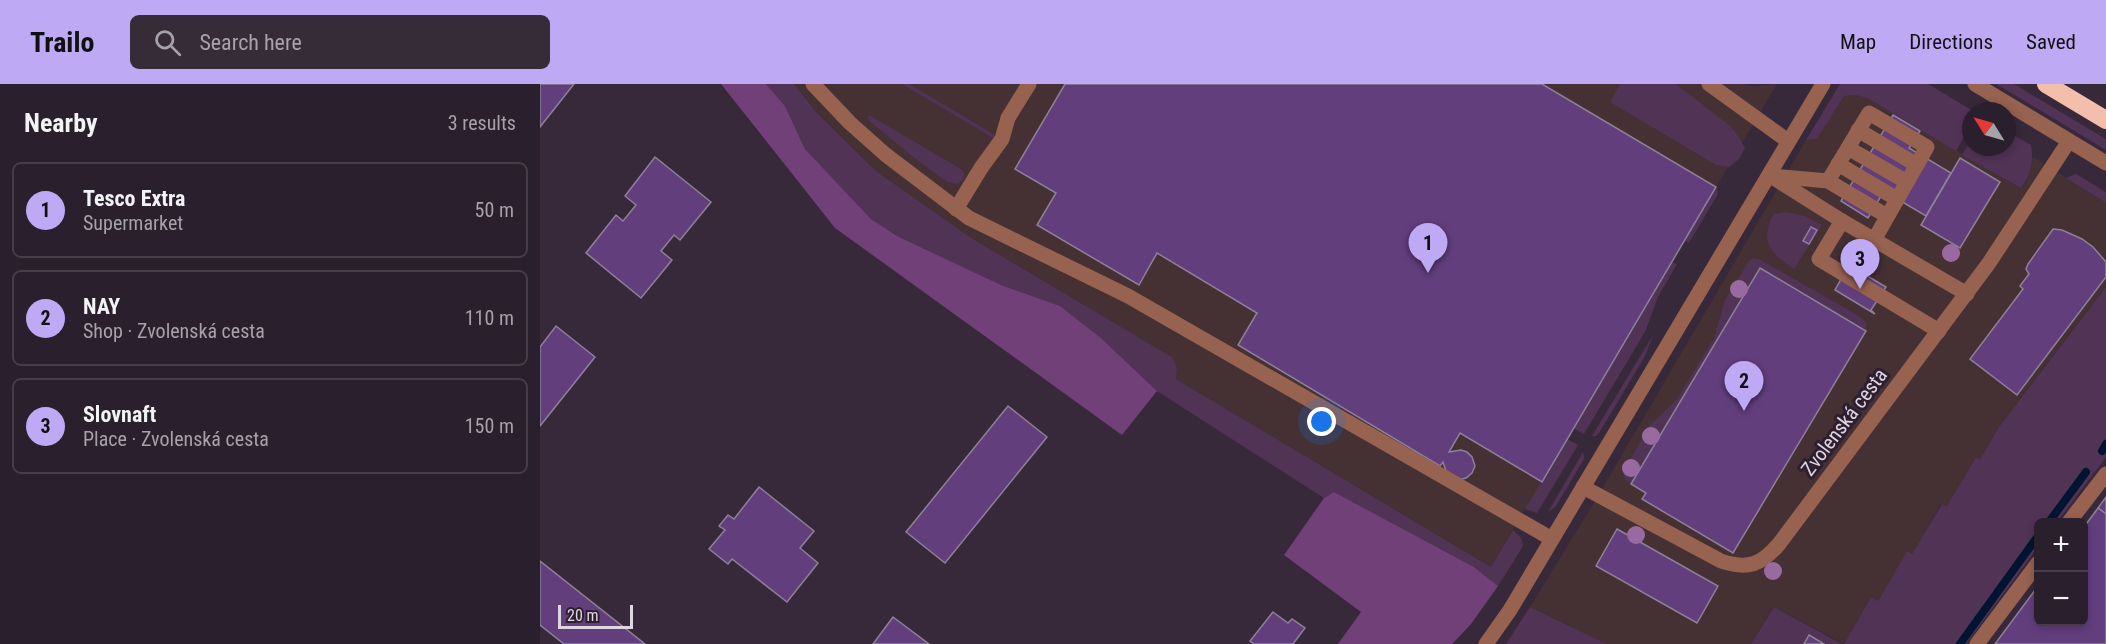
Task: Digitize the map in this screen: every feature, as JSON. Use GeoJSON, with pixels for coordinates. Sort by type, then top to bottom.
{"type":"FeatureCollection","features":[{"type":"Feature","properties":{"kind":"highway"},"geometry":{"type":"LineString","coordinates":[[2046,84],[2106,120]]}},
{"type":"Feature","properties":{"kind":"street"},"geometry":{"type":"LineString","coordinates":[[813,84],[850,123],[886,155],[956,209],[981,225],[1128,296],[1552,539]]}},
{"type":"Feature","properties":{"kind":"street"},"geometry":{"type":"LineString","coordinates":[[956,209],[1002,139],[1008,118],[1029,84]]}},
{"type":"Feature","properties":{"kind":"street"},"geometry":{"type":"LineString","coordinates":[[1709,84],[1788,141]]}},
{"type":"Feature","properties":{"kind":"street"},"geometry":{"type":"LineString","coordinates":[[1486,644],[1510,610],[1823,84]]}},
{"type":"Feature","properties":{"kind":"street"},"geometry":{"type":"LineString","coordinates":[[1975,84],[2106,163]]}},
{"type":"Feature","properties":{"kind":"street"},"geometry":{"type":"LineString","coordinates":[[1828,181],[1869,113],[1928,147],[1874,240]]}},
{"type":"Feature","properties":{"kind":"street","name":"Zvolenská cesta"},"geometry":{"type":"LineString","coordinates":[[1583,487],[1721,561],[1731,564],[1754,564],[1765,559],[1779,544],[1967,294],[2070,141]]}},
{"type":"Feature","properties":{"kind":"street"},"geometry":{"type":"LineString","coordinates":[[1848,148],[1907,182]]}},
{"type":"Feature","properties":{"kind":"street"},"geometry":{"type":"LineString","coordinates":[[1838,164],[1897,199]]}},
{"type":"Feature","properties":{"kind":"street"},"geometry":{"type":"LineString","coordinates":[[1768,176],[1828,181],[1887,216]]}},
{"type":"Feature","properties":{"kind":"street"},"geometry":{"type":"LineString","coordinates":[[1768,176],[1967,294]]}},
{"type":"Feature","properties":{"kind":"street"},"geometry":{"type":"LineString","coordinates":[[1842,221],[1819,259],[1939,331]]}},
{"type":"Feature","properties":{"kind":"street"},"geometry":{"type":"LineString","coordinates":[[2072,518],[2106,474]]}},
{"type":"Feature","properties":{"kind":"street"},"geometry":{"type":"LineString","coordinates":[[1977,644],[2034,567]]}},
{"type":"Feature","properties":{"kind":"shaded area"},"geometry":{"type":"Polygon","coordinates":[[[721,84],[766,84],[785,106],[805,149],[871,219],[897,236],[1001,285],[1060,306],[1101,338],[1157,391],[1122,435],[835,228],[721,84]]]}},
{"type":"Feature","properties":{"kind":"shaded area"},"geometry":{"type":"Polygon","coordinates":[[[766,84],[794,84],[817,113],[876,171],[973,239],[1172,357],[1177,367],[1176,379],[1491,567],[1513,530],[1521,538],[1523,546],[1498,586],[1474,567],[1334,492],[1324,498],[1157,391],[1101,338],[1060,306],[1001,285],[897,236],[871,219],[805,149],[785,106],[766,84]]]}},
{"type":"Feature","properties":{"kind":"shaded area"},"geometry":{"type":"Polygon","coordinates":[[[794,84],[1743,84],[1753,86],[1777,84],[1491,567],[1176,379],[1177,367],[1172,357],[973,239],[876,171],[817,113],[794,84]]]}},
{"type":"Feature","properties":{"kind":"shaded area"},"geometry":{"type":"Polygon","coordinates":[[[902,84],[909,84],[995,135],[993,138],[902,84]]]}},
{"type":"Feature","properties":{"kind":"shaded area"},"geometry":{"type":"Polygon","coordinates":[[[1620,84],[1676,84],[1736,133],[1745,148],[1739,159],[1729,167],[1716,165],[1610,102],[1620,84]]]}},
{"type":"Feature","properties":{"kind":"shaded area"},"geometry":{"type":"Polygon","coordinates":[[[1840,84],[1928,84],[1962,104],[1962,141],[1956,151],[1869,99],[1856,95],[1844,96],[1817,139],[1806,140],[1840,84]]]}},
{"type":"Feature","properties":{"kind":"shaded area"},"geometry":{"type":"Polygon","coordinates":[[[1996,84],[2014,84],[2106,139],[2106,150],[1996,84]]]}},
{"type":"Feature","properties":{"kind":"shaded area"},"geometry":{"type":"Polygon","coordinates":[[[1856,95],[1869,99],[1962,153],[1962,156],[1966,156],[2021,188],[2028,179],[2033,157],[2106,203],[2106,287],[1999,427],[1980,459],[1976,457],[1947,507],[1941,504],[1912,554],[1907,552],[1878,601],[1871,597],[1844,644],[1774,607],[1751,644],[1607,644],[1530,607],[1592,506],[1806,140],[1817,139],[1844,96],[1856,95]]]}},
{"type":"Feature","properties":{"kind":"shaded area"},"geometry":{"type":"Polygon","coordinates":[[[869,115],[961,169],[964,179],[958,184],[947,182],[868,120],[869,115]]]}},
{"type":"Feature","properties":{"kind":"shaded area"},"geometry":{"type":"Polygon","coordinates":[[[2016,136],[2031,145],[2031,168],[2021,188],[1964,156],[2016,156],[2016,136]]]}},
{"type":"Feature","properties":{"kind":"shaded area"},"geometry":{"type":"Polygon","coordinates":[[[2076,174],[2106,192],[2106,203],[2066,178],[2076,174]]]}},
{"type":"Feature","properties":{"kind":"shaded area"},"geometry":{"type":"Polygon","coordinates":[[[1716,187],[1718,194],[1689,243],[1685,240],[1716,187]]]}},
{"type":"Feature","properties":{"kind":"shaded area"},"geometry":{"type":"Polygon","coordinates":[[[1786,212],[1805,216],[1822,225],[1794,269],[1779,258],[1767,239],[1769,224],[1774,214],[1786,212]]]}},
{"type":"Feature","properties":{"kind":"shaded area"},"geometry":{"type":"Polygon","coordinates":[[[1753,258],[1759,259],[1859,316],[1866,322],[1866,331],[1759,268],[1631,484],[1624,478],[1623,472],[1649,426],[1677,399],[1714,338],[1725,300],[1753,258]]]}},
{"type":"Feature","properties":{"kind":"shaded area"},"geometry":{"type":"Polygon","coordinates":[[[1672,262],[1677,264],[1658,297],[1645,332],[1584,434],[1573,428],[1672,262]]]}},
{"type":"Feature","properties":{"kind":"shaded area"},"geometry":{"type":"Polygon","coordinates":[[[2106,287],[2106,457],[2060,518],[2034,518],[2034,552],[1966,644],[1844,644],[1871,597],[1878,601],[1907,551],[1912,554],[1942,504],[1947,506],[1976,457],[1980,459],[1999,427],[2106,287]]]}},
{"type":"Feature","properties":{"kind":"shaded area"},"geometry":{"type":"Polygon","coordinates":[[[1653,335],[1645,356],[1599,433],[1592,436],[1653,335]]]}},
{"type":"Feature","properties":{"kind":"shaded area"},"geometry":{"type":"Polygon","coordinates":[[[1567,439],[1578,445],[1537,513],[1525,509],[1567,439]]]}},
{"type":"Feature","properties":{"kind":"shaded area"},"geometry":{"type":"Polygon","coordinates":[[[1583,452],[1584,459],[1556,506],[1548,512],[1583,452]]]}},
{"type":"Feature","properties":{"kind":"shaded area"},"geometry":{"type":"Polygon","coordinates":[[[1334,492],[1474,567],[1498,586],[1471,624],[1452,644],[1338,644],[1361,612],[1284,555],[1324,498],[1334,492]]]}},
{"type":"Feature","properties":{"kind":"shaded area"},"geometry":{"type":"Polygon","coordinates":[[[1530,607],[1607,644],[1506,644],[1530,607]]]}},
{"type":"Feature","properties":{"kind":"shaded area"},"geometry":{"type":"Polygon","coordinates":[[[1774,607],[1842,644],[1751,644],[1774,607]]]}},
{"type":"Feature","properties":{"kind":"building"},"geometry":{"type":"Polygon","coordinates":[[[540,84],[574,84],[540,127],[540,84]]]}},
{"type":"Feature","properties":{"kind":"building"},"geometry":{"type":"Polygon","coordinates":[[[1065,84],[1542,84],[1716,187],[1542,482],[1460,433],[1449,452],[1461,450],[1467,452],[1472,457],[1475,466],[1472,473],[1459,480],[1447,474],[1443,462],[1440,466],[1238,345],[1257,313],[1157,253],[1139,285],[1037,225],[1056,193],[1015,169],[1065,84]]]}},
{"type":"Feature","properties":{"kind":"building"},"geometry":{"type":"Polygon","coordinates":[[[1893,115],[1920,131],[1909,148],[1951,173],[1926,216],[1884,191],[1868,218],[1841,201],[1893,115]]]}},
{"type":"Feature","properties":{"kind":"building"},"geometry":{"type":"Polygon","coordinates":[[[655,157],[711,202],[680,240],[674,235],[661,251],[672,260],[641,298],[586,253],[616,215],[623,221],[636,205],[625,196],[655,157]]]}},
{"type":"Feature","properties":{"kind":"building"},"geometry":{"type":"Polygon","coordinates":[[[1960,158],[2000,182],[1960,248],[1921,225],[1960,158]]]}},
{"type":"Feature","properties":{"kind":"building"},"geometry":{"type":"Polygon","coordinates":[[[1811,227],[1817,230],[1809,244],[1803,241],[1811,227]]]}},
{"type":"Feature","properties":{"kind":"building"},"geometry":{"type":"Polygon","coordinates":[[[2053,229],[2062,230],[2082,239],[2093,247],[2106,262],[2106,277],[2017,395],[1970,359],[2023,289],[2020,286],[2029,274],[2026,269],[2028,264],[2053,229]]]}},
{"type":"Feature","properties":{"kind":"building"},"geometry":{"type":"Polygon","coordinates":[[[1849,265],[1886,287],[1871,310],[1875,314],[1835,290],[1849,265]]]}},
{"type":"Feature","properties":{"kind":"building"},"geometry":{"type":"Polygon","coordinates":[[[1760,268],[1866,331],[1733,553],[1642,499],[1646,493],[1631,484],[1760,268]]]}},
{"type":"Feature","properties":{"kind":"building"},"geometry":{"type":"Polygon","coordinates":[[[556,326],[595,357],[540,426],[540,347],[556,326]]]}},
{"type":"Feature","properties":{"kind":"building"},"geometry":{"type":"Polygon","coordinates":[[[1008,406],[1047,437],[945,563],[906,532],[1008,406]]]}},
{"type":"Feature","properties":{"kind":"building"},"geometry":{"type":"Polygon","coordinates":[[[759,487],[814,531],[800,548],[818,563],[787,602],[732,559],[728,564],[709,549],[725,530],[719,526],[728,515],[734,519],[759,487]]]}},
{"type":"Feature","properties":{"kind":"building"},"geometry":{"type":"Polygon","coordinates":[[[2106,497],[2106,514],[2098,508],[2106,497]]]}},
{"type":"Feature","properties":{"kind":"building"},"geometry":{"type":"Polygon","coordinates":[[[2098,508],[2106,514],[2106,644],[1995,644],[2034,591],[2034,626],[2088,626],[2088,522],[2098,508]]]}},
{"type":"Feature","properties":{"kind":"building"},"geometry":{"type":"Polygon","coordinates":[[[1617,529],[1718,586],[1697,623],[1596,566],[1617,529]]]}},
{"type":"Feature","properties":{"kind":"building"},"geometry":{"type":"Polygon","coordinates":[[[540,561],[645,644],[564,644],[540,625],[540,561]]]}},
{"type":"Feature","properties":{"kind":"building"},"geometry":{"type":"Polygon","coordinates":[[[1273,612],[1288,623],[1292,619],[1305,628],[1293,644],[1254,644],[1250,641],[1273,612]]]}},
{"type":"Feature","properties":{"kind":"building"},"geometry":{"type":"Polygon","coordinates":[[[893,617],[929,644],[873,644],[893,617]]]}},
{"type":"Feature","properties":{"kind":"building"},"geometry":{"type":"Polygon","coordinates":[[[1809,635],[1824,644],[1804,644],[1809,635]]]}},
{"type":"Feature","properties":{"kind":"waterway"},"geometry":{"type":"LineString","coordinates":[[2102,451],[2106,444]]}},
{"type":"Feature","properties":{"kind":"waterway"},"geometry":{"type":"LineString","coordinates":[[2052,518],[2086,472]]}},
{"type":"Feature","properties":{"kind":"waterway"},"geometry":{"type":"LineString","coordinates":[[1960,644],[2034,542]]}},
{"type":"Feature","properties":{"kind":"place","name":"Tesco Extra"},"geometry":{"type":"Point","coordinates":[1428,273]}},
{"type":"Feature","properties":{"kind":"place","name":"Slovnaft"},"geometry":{"type":"Point","coordinates":[1860,289]}},
{"type":"Feature","properties":{"kind":"place","name":"NAY"},"geometry":{"type":"Point","coordinates":[1744,411]}}]}
